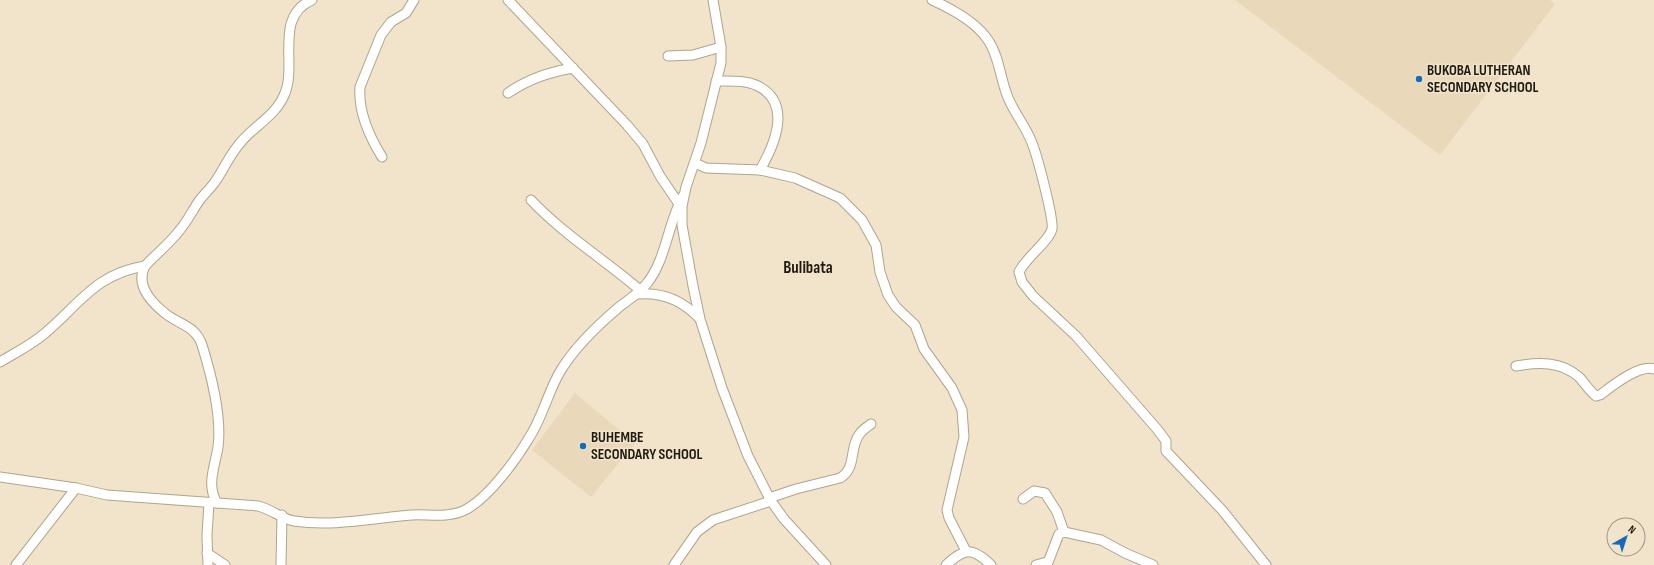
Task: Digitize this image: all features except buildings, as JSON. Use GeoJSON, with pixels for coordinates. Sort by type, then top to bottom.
{"type":"FeatureCollection","features":[{"type":"Feature","properties":{"kind":"street"},"geometry":{"type":"LineString","coordinates":[[208,565],[207,553],[214,497],[212,480],[218,449],[219,423],[205,354],[200,340],[192,328],[166,314],[144,290],[141,278],[145,266],[179,231],[202,197],[215,181],[241,141],[282,102],[286,91],[289,71],[287,47],[290,30],[295,15],[300,7],[312,0]]}},
{"type":"Feature","properties":{"kind":"street"},"geometry":{"type":"LineString","coordinates":[[382,157],[365,124],[360,87],[381,35],[391,22],[406,13],[414,0]]}},
{"type":"Feature","properties":{"kind":"street"},"geometry":{"type":"LineString","coordinates":[[508,0],[643,144],[670,192],[681,200]]}},
{"type":"Feature","properties":{"kind":"street"},"geometry":{"type":"LineString","coordinates":[[0,478],[76,488],[107,495],[258,506],[291,520],[301,522],[347,522],[411,515],[453,514],[466,509],[501,477],[530,437],[554,382],[567,361],[609,316],[640,292],[648,283],[658,265],[673,216],[681,200],[695,163],[720,63],[721,47],[713,0]]}},
{"type":"Feature","properties":{"kind":"street"},"geometry":{"type":"LineString","coordinates":[[932,0],[961,16],[975,26],[989,41],[1007,96],[1032,142],[1046,195],[1052,227],[1046,238],[1023,264],[1019,272],[1022,282],[1033,296],[1076,336],[1117,382],[1164,438],[1166,451],[1222,510],[1266,565]]}},
{"type":"Feature","properties":{"kind":"street"},"geometry":{"type":"LineString","coordinates":[[668,56],[693,55],[721,47]]}},
{"type":"Feature","properties":{"kind":"street"},"geometry":{"type":"LineString","coordinates":[[508,93],[552,72],[573,68]]}},
{"type":"Feature","properties":{"kind":"street"},"geometry":{"type":"LineString","coordinates":[[716,81],[748,83],[758,86],[765,90],[772,98],[777,111],[778,124],[770,153],[760,170]]}},
{"type":"Feature","properties":{"kind":"street"},"geometry":{"type":"LineString","coordinates":[[695,163],[713,169],[760,170],[795,178],[840,198],[852,208],[870,232],[876,245],[880,272],[888,295],[896,307],[915,325],[924,349],[952,388],[962,410],[963,445],[947,510],[949,518],[966,551]]}},
{"type":"Feature","properties":{"kind":"street"},"geometry":{"type":"LineString","coordinates":[[531,200],[559,226],[598,255],[640,292],[657,294],[677,301],[692,310],[700,319]]}},
{"type":"Feature","properties":{"kind":"street"},"geometry":{"type":"LineString","coordinates":[[681,200],[682,225],[700,319],[722,388],[740,436],[748,456],[770,499],[784,519],[826,565]]}},
{"type":"Feature","properties":{"kind":"street"},"geometry":{"type":"LineString","coordinates":[[0,362],[43,335],[80,298],[108,277],[131,268],[145,266]]}},
{"type":"Feature","properties":{"kind":"street"},"geometry":{"type":"LineString","coordinates":[[1516,366],[1537,363],[1557,365],[1574,373],[1596,396],[1600,395],[1626,377],[1646,367],[1654,369]]}},
{"type":"Feature","properties":{"kind":"street"},"geometry":{"type":"LineString","coordinates":[[674,565],[697,532],[713,520],[796,488],[840,478],[846,475],[851,466],[858,435],[872,424]]}},
{"type":"Feature","properties":{"kind":"street"},"geometry":{"type":"LineString","coordinates":[[16,565],[76,488]]}},
{"type":"Feature","properties":{"kind":"street"},"geometry":{"type":"LineString","coordinates":[[1023,499],[1034,491],[1045,493],[1057,512],[1064,532]]}},
{"type":"Feature","properties":{"kind":"street"},"geometry":{"type":"LineString","coordinates":[[280,565],[282,515]]}},
{"type":"Feature","properties":{"kind":"street"},"geometry":{"type":"LineString","coordinates":[[1036,565],[1047,564],[1059,534],[1064,532],[1096,538],[1153,565]]}},
{"type":"Feature","properties":{"kind":"street"},"geometry":{"type":"LineString","coordinates":[[946,565],[959,553],[966,551],[980,555],[991,565]]}},
{"type":"Feature","properties":{"kind":"street"},"geometry":{"type":"LineString","coordinates":[[207,553],[224,565]]}},
{"type":"Feature","properties":{"kind":"shaded area","name":"BUKOBA LUTHERAN SECONDARY SCHOOL"},"geometry":{"type":"Polygon","coordinates":[[[1235,0],[1550,0],[1555,4],[1440,155],[1235,0]]]}},
{"type":"Feature","properties":{"kind":"shaded area","name":"BUHEMBE SECONDARY SCHOOL"},"geometry":{"type":"Polygon","coordinates":[[[575,393],[635,443],[591,497],[532,450],[575,393]]]}},
{"type":"Feature","properties":{"kind":"place","name":"BUKOBA LUTHERAN SECONDARY SCHOOL"},"geometry":{"type":"Point","coordinates":[1419,79]}},
{"type":"Feature","properties":{"kind":"place","name":"BUHEMBE SECONDARY SCHOOL"},"geometry":{"type":"Point","coordinates":[583,446]}},
{"type":"Feature","properties":{"kind":"district","name":"Bulibata"},"geometry":{"type":"Point","coordinates":[808,267]}}]}
